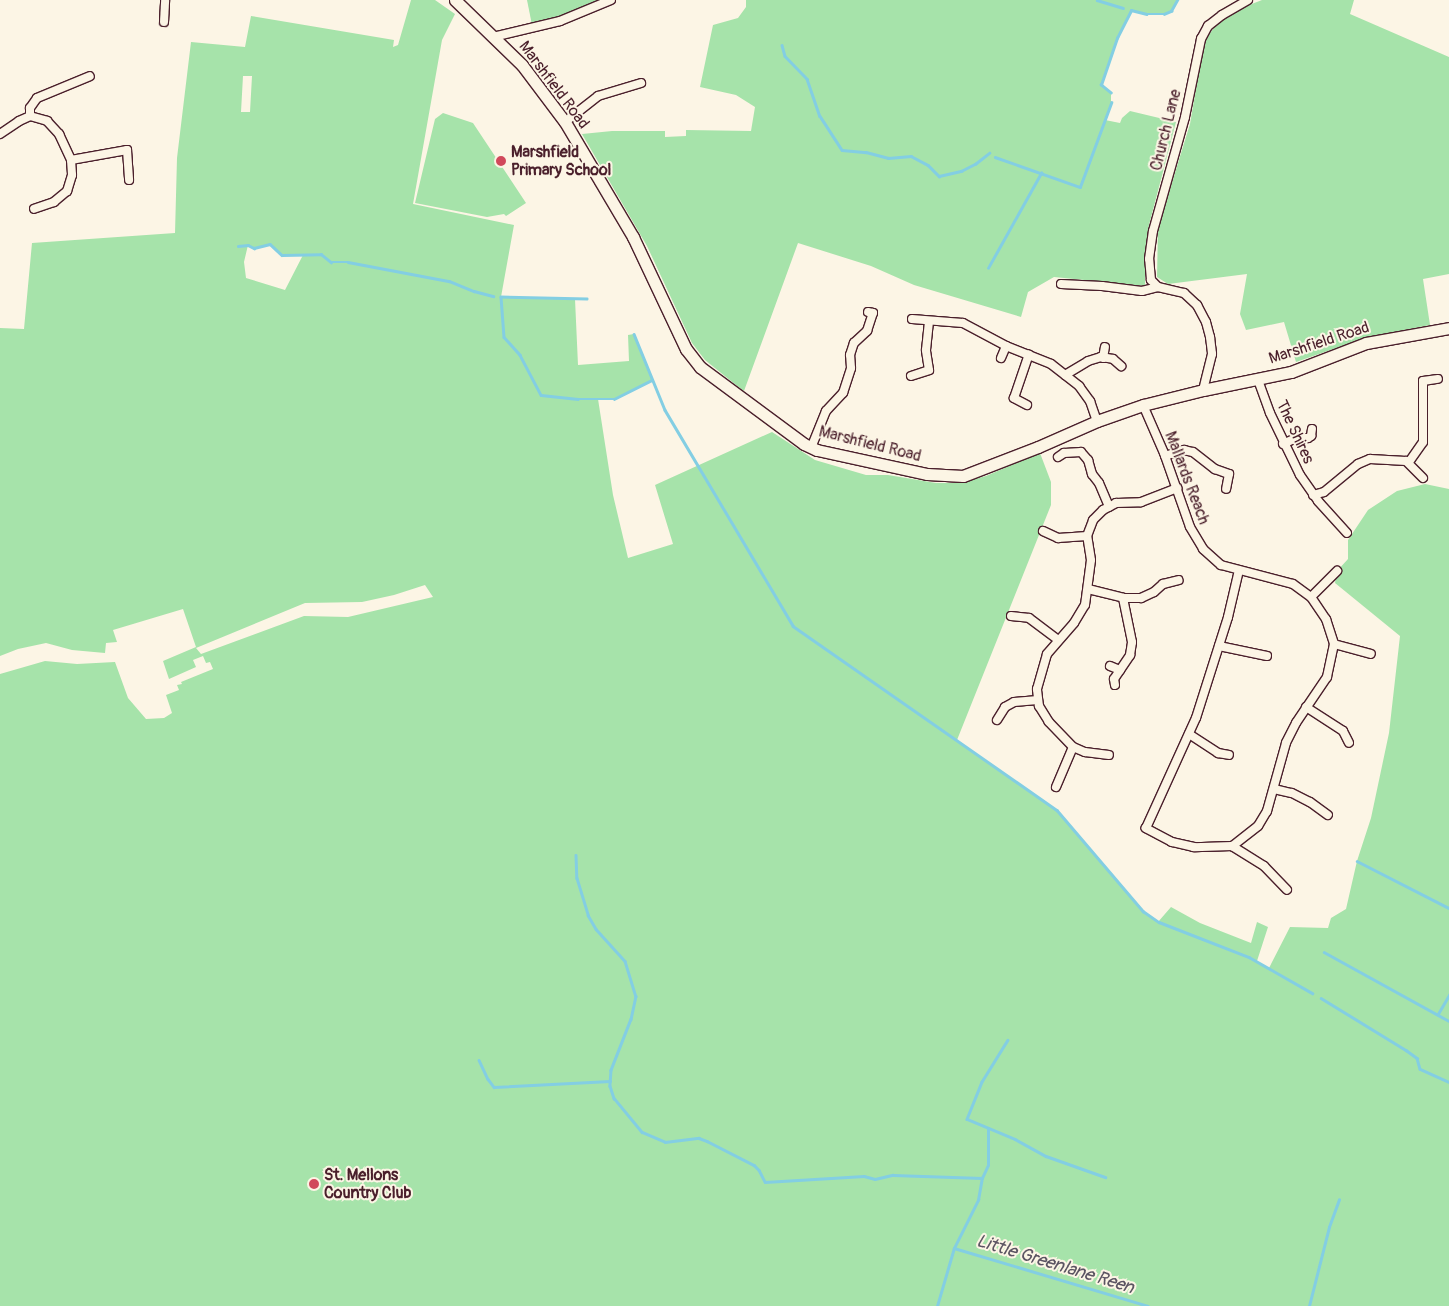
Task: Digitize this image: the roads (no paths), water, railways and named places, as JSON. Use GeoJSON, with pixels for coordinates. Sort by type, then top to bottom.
{"type":"FeatureCollection","features":[{"type":"Feature","properties":{"kind":"street"},"geometry":{"type":"LineString","coordinates":[[164,22],[166,0]]}},
{"type":"Feature","properties":{"kind":"street","name":"Marshfield Road"},"geometry":{"type":"LineString","coordinates":[[454,0],[522,65],[564,122],[633,238],[686,349],[694,360],[700,367],[811,448],[825,453],[926,474],[952,477],[977,472],[1097,421],[1143,405],[1203,390],[1291,372],[1366,342],[1449,328]]}},
{"type":"Feature","properties":{"kind":"street"},"geometry":{"type":"LineString","coordinates":[[493,36],[560,21],[611,0]]}},
{"type":"Feature","properties":{"kind":"street","name":"Church Lane"},"geometry":{"type":"LineString","coordinates":[[1158,287],[1151,280],[1149,259],[1153,231],[1185,117],[1200,39],[1208,26],[1222,15],[1248,0]]}},
{"type":"Feature","properties":{"kind":"street"},"geometry":{"type":"LineString","coordinates":[[30,116],[30,108],[37,98],[90,76]]}},
{"type":"Feature","properties":{"kind":"street"},"geometry":{"type":"LineString","coordinates":[[564,122],[598,96],[641,83]]}},
{"type":"Feature","properties":{"kind":"street"},"geometry":{"type":"LineString","coordinates":[[595,87],[598,96]]}},
{"type":"Feature","properties":{"kind":"street"},"geometry":{"type":"LineString","coordinates":[[0,134],[19,120],[30,116],[47,122],[59,134],[71,160],[72,175],[67,191],[54,202],[34,210]]}},
{"type":"Feature","properties":{"kind":"street"},"geometry":{"type":"LineString","coordinates":[[71,160],[127,150],[128,180]]}},
{"type":"Feature","properties":{"kind":"street"},"geometry":{"type":"LineString","coordinates":[[1061,284],[1102,286],[1142,291],[1158,287],[1184,293],[1197,305],[1206,322],[1212,354],[1203,390]]}},
{"type":"Feature","properties":{"kind":"street"},"geometry":{"type":"LineString","coordinates":[[811,448],[826,410],[843,393],[851,368],[850,356],[854,343],[867,331],[872,314],[868,312]]}},
{"type":"Feature","properties":{"kind":"street"},"geometry":{"type":"LineString","coordinates":[[912,319],[963,323],[1006,346],[1050,364],[1079,386],[1090,401],[1097,421]]}},
{"type":"Feature","properties":{"kind":"street"},"geometry":{"type":"LineString","coordinates":[[911,376],[929,370],[926,350],[929,321]]}},
{"type":"Feature","properties":{"kind":"street"},"geometry":{"type":"LineString","coordinates":[[1001,358],[1006,346]]}},
{"type":"Feature","properties":{"kind":"street"},"geometry":{"type":"LineString","coordinates":[[1103,358],[1105,347]]}},
{"type":"Feature","properties":{"kind":"street"},"geometry":{"type":"LineString","coordinates":[[1026,405],[1014,398],[1029,354]]}},
{"type":"Feature","properties":{"kind":"street"},"geometry":{"type":"LineString","coordinates":[[1065,375],[1088,361],[1103,358],[1113,359],[1120,366]]}},
{"type":"Feature","properties":{"kind":"street"},"geometry":{"type":"LineString","coordinates":[[1409,462],[1423,442],[1423,381],[1438,379]]}},
{"type":"Feature","properties":{"kind":"street","name":"The Shires"},"geometry":{"type":"LineString","coordinates":[[1258,380],[1283,444],[1312,494],[1347,533]]}},
{"type":"Feature","properties":{"kind":"street","name":"Mallards Reach"},"geometry":{"type":"LineString","coordinates":[[1143,405],[1166,456],[1190,527],[1202,549],[1221,565],[1293,584],[1310,597],[1326,619],[1334,644]]}},
{"type":"Feature","properties":{"kind":"street"},"geometry":{"type":"LineString","coordinates":[[1283,444],[1299,434],[1308,438],[1311,436],[1312,429]]}},
{"type":"Feature","properties":{"kind":"street"},"geometry":{"type":"LineString","coordinates":[[1166,456],[1184,450],[1193,452],[1215,469],[1229,474],[1226,489]]}},
{"type":"Feature","properties":{"kind":"street"},"geometry":{"type":"LineString","coordinates":[[1058,457],[1064,453],[1081,452],[1088,460],[1092,474],[1099,483],[1108,507]]}},
{"type":"Feature","properties":{"kind":"street"},"geometry":{"type":"LineString","coordinates":[[1312,494],[1324,492],[1358,464],[1370,460],[1409,462],[1423,478]]}},
{"type":"Feature","properties":{"kind":"street"},"geometry":{"type":"LineString","coordinates":[[1109,755],[1085,752],[1073,747],[1049,722],[1039,706],[1037,689],[1047,654],[1074,623],[1085,605],[1091,560],[1087,536],[1093,520],[1108,507],[1116,503],[1141,502],[1177,488]]}},
{"type":"Feature","properties":{"kind":"street"},"geometry":{"type":"LineString","coordinates":[[1043,531],[1058,538],[1087,536]]}},
{"type":"Feature","properties":{"kind":"street"},"geometry":{"type":"LineString","coordinates":[[1056,548],[1058,538]]}},
{"type":"Feature","properties":{"kind":"street"},"geometry":{"type":"LineString","coordinates":[[1238,570],[1219,646],[1190,734],[1146,828],[1172,842],[1194,847],[1232,846],[1264,866],[1287,890]]}},
{"type":"Feature","properties":{"kind":"street"},"geometry":{"type":"LineString","coordinates":[[1310,597],[1337,571]]}},
{"type":"Feature","properties":{"kind":"street"},"geometry":{"type":"LineString","coordinates":[[1088,589],[1123,598],[1142,598],[1154,592],[1163,584],[1179,580]]}},
{"type":"Feature","properties":{"kind":"street"},"geometry":{"type":"LineString","coordinates":[[1115,685],[1114,679],[1130,655],[1132,642],[1123,598]]}},
{"type":"Feature","properties":{"kind":"street"},"geometry":{"type":"LineString","coordinates":[[1029,618],[1032,610]]}},
{"type":"Feature","properties":{"kind":"street"},"geometry":{"type":"LineString","coordinates":[[1011,616],[1029,618],[1058,640]]}},
{"type":"Feature","properties":{"kind":"street"},"geometry":{"type":"LineString","coordinates":[[1232,846],[1258,826],[1267,811],[1286,743],[1306,707],[1326,678],[1334,644],[1371,654]]}},
{"type":"Feature","properties":{"kind":"street"},"geometry":{"type":"LineString","coordinates":[[1219,646],[1267,656]]}},
{"type":"Feature","properties":{"kind":"street"},"geometry":{"type":"LineString","coordinates":[[1110,666],[1120,670]]}},
{"type":"Feature","properties":{"kind":"street"},"geometry":{"type":"LineString","coordinates":[[997,720],[1005,707],[1014,702],[1038,700]]}},
{"type":"Feature","properties":{"kind":"street"},"geometry":{"type":"LineString","coordinates":[[1306,707],[1343,731],[1348,743]]}},
{"type":"Feature","properties":{"kind":"street"},"geometry":{"type":"LineString","coordinates":[[1190,734],[1218,752],[1229,755]]}},
{"type":"Feature","properties":{"kind":"street"},"geometry":{"type":"LineString","coordinates":[[1056,787],[1060,772],[1073,747]]}},
{"type":"Feature","properties":{"kind":"street"},"geometry":{"type":"LineString","coordinates":[[1060,772],[1068,775]]}},
{"type":"Feature","properties":{"kind":"street"},"geometry":{"type":"LineString","coordinates":[[1274,789],[1292,793],[1310,802],[1328,815]]}},
{"type":"Feature","properties":{"kind":"waterway"},"geometry":{"type":"LineString","coordinates":[[1097,0],[1123,8]]}},
{"type":"Feature","properties":{"kind":"waterway"},"geometry":{"type":"LineString","coordinates":[[1111,93],[1101,85],[1117,38],[1131,10],[1147,14],[1164,14],[1171,11],[1177,0]]}},
{"type":"Feature","properties":{"kind":"waterway"},"geometry":{"type":"LineString","coordinates":[[782,45],[785,56],[807,79],[820,116],[842,150],[866,152],[888,158],[911,156],[928,165],[939,176],[961,171],[975,164],[989,153]]}},
{"type":"Feature","properties":{"kind":"waterway"},"geometry":{"type":"LineString","coordinates":[[995,157],[1080,187],[1111,103]]}},
{"type":"Feature","properties":{"kind":"waterway"},"geometry":{"type":"LineString","coordinates":[[988,268],[1041,173]]}},
{"type":"Feature","properties":{"kind":"waterway"},"geometry":{"type":"LineString","coordinates":[[238,246],[248,245],[254,248],[270,244],[282,255],[321,254],[331,262],[348,262],[449,281],[493,296]]}},
{"type":"Feature","properties":{"kind":"waterway"},"geometry":{"type":"LineString","coordinates":[[587,299],[501,297],[504,337],[520,355],[541,395],[578,399],[614,399],[652,380]]}},
{"type":"Feature","properties":{"kind":"waterway"},"geometry":{"type":"LineString","coordinates":[[634,334],[665,410],[793,626],[1057,810],[1143,911],[1159,922],[1249,957],[1312,993]]}},
{"type":"Feature","properties":{"kind":"waterway"},"geometry":{"type":"LineString","coordinates":[[576,855],[577,878],[588,915],[596,929],[625,961],[636,996],[631,1019],[611,1070],[610,1086],[614,1098],[642,1132],[665,1142],[699,1138],[707,1141],[754,1165],[765,1182],[864,1176],[875,1179],[893,1175],[982,1178]]}},
{"type":"Feature","properties":{"kind":"waterway"},"geometry":{"type":"LineString","coordinates":[[1357,861],[1449,908]]}},
{"type":"Feature","properties":{"kind":"waterway"},"geometry":{"type":"LineString","coordinates":[[1324,952],[1449,1021]]}},
{"type":"Feature","properties":{"kind":"waterway"},"geometry":{"type":"LineString","coordinates":[[1438,1014],[1449,995]]}},
{"type":"Feature","properties":{"kind":"waterway"},"geometry":{"type":"LineString","coordinates":[[1321,998],[1406,1050],[1417,1058],[1420,1069],[1449,1082]]}},
{"type":"Feature","properties":{"kind":"waterway"},"geometry":{"type":"LineString","coordinates":[[1008,1040],[982,1082],[967,1119],[1015,1139],[1046,1156],[1105,1177]]}},
{"type":"Feature","properties":{"kind":"waterway"},"geometry":{"type":"LineString","coordinates":[[479,1060],[494,1087],[610,1081]]}},
{"type":"Feature","properties":{"kind":"waterway"},"geometry":{"type":"LineString","coordinates":[[954,1248],[978,1200],[982,1178],[988,1165],[988,1129]]}},
{"type":"Feature","properties":{"kind":"waterway"},"geometry":{"type":"LineString","coordinates":[[1309,1306],[1329,1227],[1339,1200]]}},
{"type":"Feature","properties":{"kind":"waterway","name":"Little Greenlane Reen"},"geometry":{"type":"LineString","coordinates":[[937,1306],[954,1248],[1148,1306]]}},
{"type":"Feature","properties":{"kind":"place","name":"Marshfield Primary School"},"geometry":{"type":"Point","coordinates":[501,161]}},
{"type":"Feature","properties":{"kind":"place","name":"St. Mellons Country Club"},"geometry":{"type":"Point","coordinates":[314,1184]}}]}
